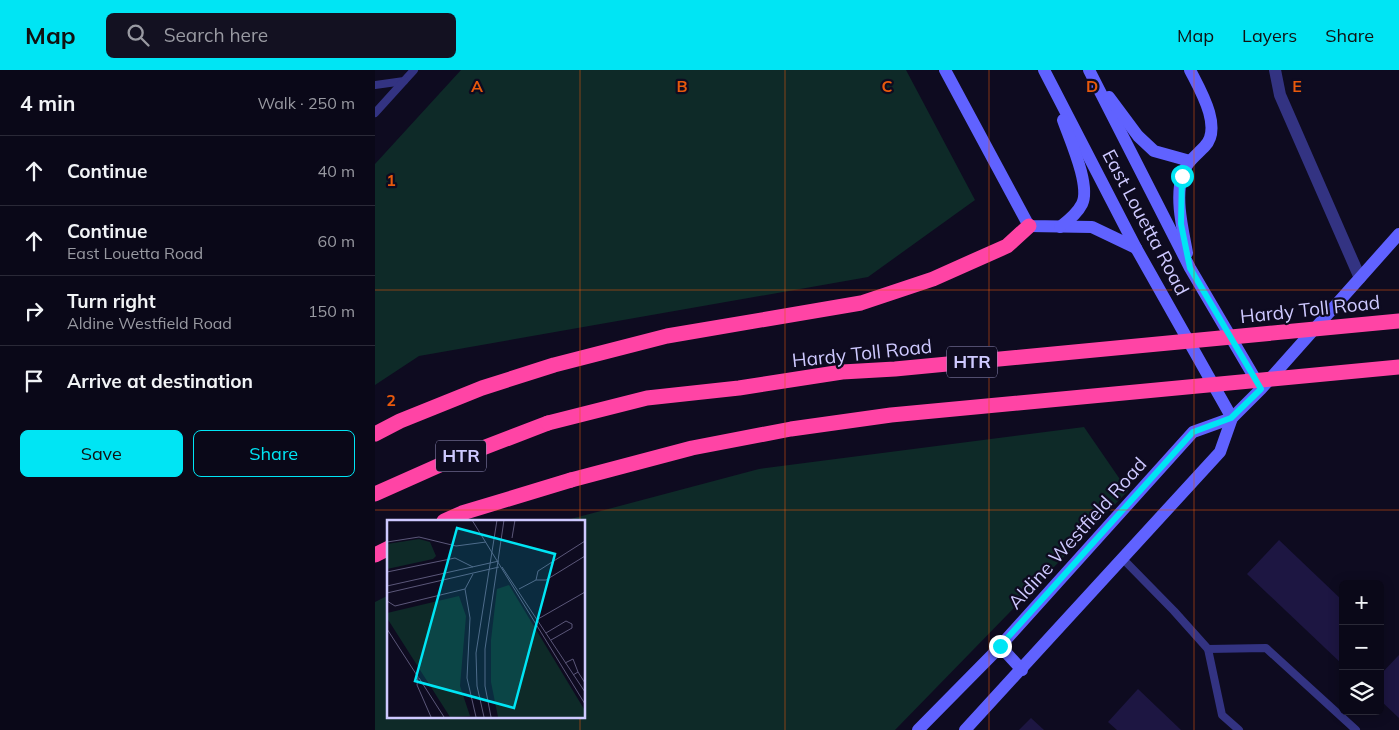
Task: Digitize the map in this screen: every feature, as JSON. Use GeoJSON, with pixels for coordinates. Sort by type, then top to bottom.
{"type":"FeatureCollection","features":[{"type":"Feature","properties":{"kind":"highway"},"geometry":{"type":"LineString","coordinates":[[375,434],[400,421],[482,388],[554,365],[667,336],[861,303],[933,279],[1007,246],[1029,226]]}},
{"type":"Feature","properties":{"kind":"highway","name":"Hardy Toll Road"},"geometry":{"type":"LineString","coordinates":[[375,494],[449,460],[548,423],[647,398],[739,388],[842,372],[895,370],[1399,321]]}},
{"type":"Feature","properties":{"kind":"highway","name":"HTR"},"geometry":{"type":"LineString","coordinates":[[446,520],[462,513],[571,480],[701,446],[791,429],[891,415],[1399,366]]}},
{"type":"Feature","properties":{"kind":"highway"},"geometry":{"type":"LineString","coordinates":[[375,555],[387,549]]}},
{"type":"Feature","properties":{"kind":"main road"},"geometry":{"type":"LineString","coordinates":[[945,70],[1029,226],[1092,228],[1136,248]]}},
{"type":"Feature","properties":{"kind":"main road","name":"East Louetta Road"},"geometry":{"type":"LineString","coordinates":[[1044,70],[1136,248],[1231,418]]}},
{"type":"Feature","properties":{"kind":"main road"},"geometry":{"type":"LineString","coordinates":[[1089,70],[1138,136],[1154,152],[1190,161]]}},
{"type":"Feature","properties":{"kind":"main road","name":"East Louetta Road"},"geometry":{"type":"LineString","coordinates":[[1089,70],[1190,268],[1261,389]]}},
{"type":"Feature","properties":{"kind":"main road"},"geometry":{"type":"LineString","coordinates":[[1190,70],[1210,111],[1211,129],[1208,143],[1190,161],[1182,176],[1181,224],[1190,268]]}},
{"type":"Feature","properties":{"kind":"main road"},"geometry":{"type":"LineString","coordinates":[[1052,85],[1085,187],[1082,204],[1072,218],[1060,227]]}},
{"type":"Feature","properties":{"kind":"main road","name":"Aldine Westfield Road"},"geometry":{"type":"LineString","coordinates":[[918,730],[1000,646],[1193,432],[1231,418],[1261,389],[1399,234]]}},
{"type":"Feature","properties":{"kind":"main road","name":"Aldine Westfield Road"},"geometry":{"type":"LineString","coordinates":[[965,730],[1220,452],[1231,418]]}},
{"type":"Feature","properties":{"kind":"main road"},"geometry":{"type":"LineString","coordinates":[[1000,646],[1022,670]]}},
{"type":"Feature","properties":{"kind":"street"},"geometry":{"type":"LineString","coordinates":[[1275,70],[1281,95],[1360,278]]}},
{"type":"Feature","properties":{"kind":"lane"},"geometry":{"type":"LineString","coordinates":[[375,113],[414,70]]}},
{"type":"Feature","properties":{"kind":"lane"},"geometry":{"type":"LineString","coordinates":[[375,85],[404,81]]}},
{"type":"Feature","properties":{"kind":"lane"},"geometry":{"type":"LineString","coordinates":[[1122,558],[1174,611],[1207,649],[1223,714],[1239,730]]}},
{"type":"Feature","properties":{"kind":"lane"},"geometry":{"type":"LineString","coordinates":[[1207,649],[1266,648],[1356,730]]}},
{"type":"Feature","properties":{"kind":"green space"},"geometry":{"type":"Polygon","coordinates":[[[461,70],[906,70],[975,200],[868,277],[419,356],[375,385],[375,164],[461,70]]]}},
{"type":"Feature","properties":{"kind":"green space"},"geometry":{"type":"Polygon","coordinates":[[[1084,427],[1128,491],[895,730],[375,730],[375,602],[387,596],[387,718],[585,718],[585,520],[567,520],[759,469],[1084,427]]]}},
{"type":"Feature","properties":{"kind":"building"},"geometry":{"type":"Polygon","coordinates":[[[1279,540],[1339,597],[1339,661],[1247,574],[1279,540]]]}},
{"type":"Feature","properties":{"kind":"building"},"geometry":{"type":"Polygon","coordinates":[[[1399,655],[1399,718],[1384,704],[1384,671],[1399,655]]]}},
{"type":"Feature","properties":{"kind":"building"},"geometry":{"type":"Polygon","coordinates":[[[1138,689],[1181,730],[1117,730],[1108,722],[1138,689]]]}},
{"type":"Feature","properties":{"kind":"building"},"geometry":{"type":"Polygon","coordinates":[[[1031,718],[1044,730],[1019,730],[1031,718]]]}},
{"type":"Feature","properties":{"kind":"route"},"geometry":{"type":"LineString","coordinates":[[1000,646],[1193,432],[1231,418],[1261,389],[1190,268],[1181,224],[1182,176]]}}]}
